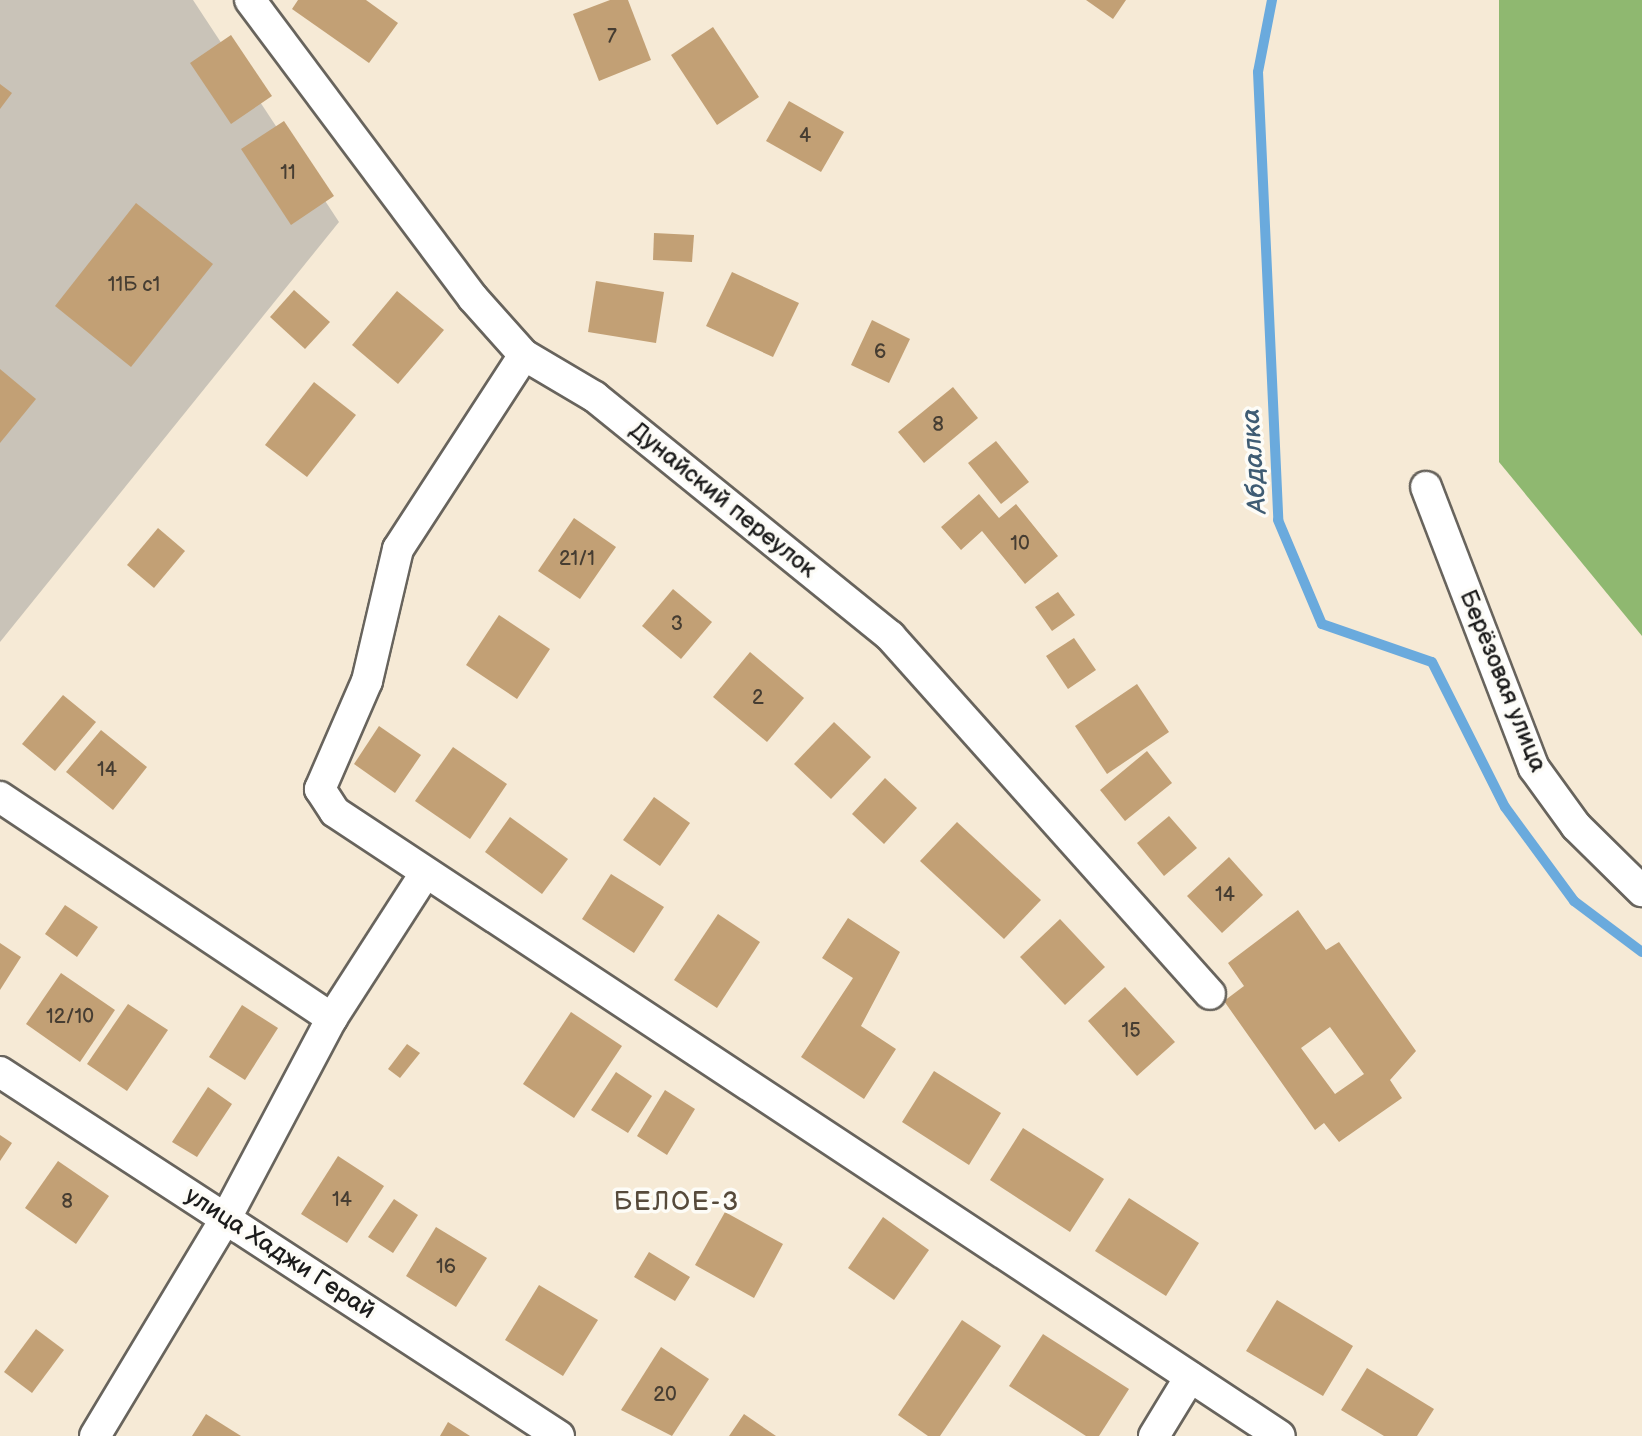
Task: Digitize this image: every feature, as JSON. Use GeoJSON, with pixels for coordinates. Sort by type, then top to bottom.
{"type":"FeatureCollection","features":[{"type":"Feature","properties":{"kind":"street","name":"Дунайский переулок"},"geometry":{"type":"LineString","coordinates":[[250,0],[473,298],[524,355],[595,397],[890,636],[1210,994]]}},
{"type":"Feature","properties":{"kind":"street"},"geometry":{"type":"LineString","coordinates":[[524,355],[398,549],[367,681],[320,789],[335,812],[424,875],[1280,1436]]}},
{"type":"Feature","properties":{"kind":"street","name":"Берёзовая улица"},"geometry":{"type":"LineString","coordinates":[[1426,487],[1534,768],[1576,826],[1642,891]]}},
{"type":"Feature","properties":{"kind":"street"},"geometry":{"type":"LineString","coordinates":[[0,797],[332,1018]]}},
{"type":"Feature","properties":{"kind":"street"},"geometry":{"type":"LineString","coordinates":[[95,1436],[226,1218],[332,1018],[424,875]]}},
{"type":"Feature","properties":{"kind":"street","name":"улица Хаджи Герай"},"geometry":{"type":"LineString","coordinates":[[0,1072],[559,1436]]}},
{"type":"Feature","properties":{"kind":"street"},"geometry":{"type":"LineString","coordinates":[[1154,1436],[1190,1377]]}},
{"type":"Feature","properties":{"kind":"shaded area"},"geometry":{"type":"Polygon","coordinates":[[[0,0],[193,0],[339,222],[0,642],[0,0]]]}},
{"type":"Feature","properties":{"kind":"green space"},"geometry":{"type":"Polygon","coordinates":[[[1499,0],[1642,0],[1642,636],[1499,462],[1499,0]]]}},
{"type":"Feature","properties":{"kind":"building"},"geometry":{"type":"Polygon","coordinates":[[[298,0],[366,0],[398,23],[369,63],[292,9],[298,0]]]}},
{"type":"Feature","properties":{"kind":"building"},"geometry":{"type":"Polygon","coordinates":[[[610,0],[628,0],[651,60],[599,81],[573,14],[610,0]]]}},
{"type":"Feature","properties":{"kind":"building"},"geometry":{"type":"Polygon","coordinates":[[[1086,0],[1126,0],[1113,19],[1086,0]]]}},
{"type":"Feature","properties":{"kind":"building"},"geometry":{"type":"Polygon","coordinates":[[[713,27],[759,97],[717,125],[671,55],[713,27]]]}},
{"type":"Feature","properties":{"kind":"building"},"geometry":{"type":"Polygon","coordinates":[[[231,35],[272,96],[231,124],[190,63],[231,35]]]}},
{"type":"Feature","properties":{"kind":"building"},"geometry":{"type":"Polygon","coordinates":[[[0,84],[12,93],[0,109],[0,84]]]}},
{"type":"Feature","properties":{"kind":"building"},"geometry":{"type":"Polygon","coordinates":[[[789,101],[844,132],[821,172],[766,141],[789,101]]]}},
{"type":"Feature","properties":{"kind":"building"},"geometry":{"type":"Polygon","coordinates":[[[284,121],[334,196],[291,225],[241,149],[284,121]]]}},
{"type":"Feature","properties":{"kind":"building"},"geometry":{"type":"Polygon","coordinates":[[[136,203],[213,264],[131,367],[55,306],[136,203]]]}},
{"type":"Feature","properties":{"kind":"building"},"geometry":{"type":"Polygon","coordinates":[[[654,233],[694,235],[692,262],[653,260],[654,233]]]}},
{"type":"Feature","properties":{"kind":"building"},"geometry":{"type":"Polygon","coordinates":[[[732,272],[799,303],[773,357],[706,326],[732,272]]]}},
{"type":"Feature","properties":{"kind":"building"},"geometry":{"type":"Polygon","coordinates":[[[596,281],[664,292],[656,343],[588,332],[596,281]]]}},
{"type":"Feature","properties":{"kind":"building"},"geometry":{"type":"Polygon","coordinates":[[[294,290],[330,322],[305,349],[270,317],[294,290]]]}},
{"type":"Feature","properties":{"kind":"building"},"geometry":{"type":"Polygon","coordinates":[[[397,291],[444,330],[398,384],[352,345],[397,291]]]}},
{"type":"Feature","properties":{"kind":"building"},"geometry":{"type":"Polygon","coordinates":[[[872,320],[910,339],[889,383],[851,365],[872,320]]]}},
{"type":"Feature","properties":{"kind":"building"},"geometry":{"type":"Polygon","coordinates":[[[0,369],[36,399],[0,443],[0,369]]]}},
{"type":"Feature","properties":{"kind":"building"},"geometry":{"type":"Polygon","coordinates":[[[314,382],[356,415],[307,477],[265,445],[314,382]]]}},
{"type":"Feature","properties":{"kind":"building"},"geometry":{"type":"Polygon","coordinates":[[[953,387],[978,418],[924,463],[898,432],[953,387]]]}},
{"type":"Feature","properties":{"kind":"building"},"geometry":{"type":"Polygon","coordinates":[[[996,441],[1029,482],[1001,504],[968,463],[996,441]]]}},
{"type":"Feature","properties":{"kind":"building"},"geometry":{"type":"Polygon","coordinates":[[[979,494],[999,518],[1016,504],[1058,556],[1025,584],[982,531],[961,550],[941,527],[979,494]]]}},
{"type":"Feature","properties":{"kind":"building"},"geometry":{"type":"Polygon","coordinates":[[[574,518],[616,547],[580,599],[538,571],[574,518]]]}},
{"type":"Feature","properties":{"kind":"building"},"geometry":{"type":"Polygon","coordinates":[[[158,528],[185,551],[154,588],[127,565],[158,528]]]}},
{"type":"Feature","properties":{"kind":"building"},"geometry":{"type":"Polygon","coordinates":[[[673,589],[712,622],[681,659],[642,626],[673,589]]]}},
{"type":"Feature","properties":{"kind":"building"},"geometry":{"type":"Polygon","coordinates":[[[1058,592],[1075,615],[1052,631],[1035,607],[1058,592]]]}},
{"type":"Feature","properties":{"kind":"building"},"geometry":{"type":"Polygon","coordinates":[[[499,615],[550,649],[517,699],[466,665],[499,615]]]}},
{"type":"Feature","properties":{"kind":"building"},"geometry":{"type":"Polygon","coordinates":[[[1074,638],[1096,670],[1068,689],[1046,656],[1074,638]]]}},
{"type":"Feature","properties":{"kind":"building"},"geometry":{"type":"Polygon","coordinates":[[[750,652],[804,698],[767,742],[713,697],[750,652]]]}},
{"type":"Feature","properties":{"kind":"building"},"geometry":{"type":"Polygon","coordinates":[[[1137,684],[1169,732],[1107,774],[1075,726],[1137,684]]]}},
{"type":"Feature","properties":{"kind":"building"},"geometry":{"type":"Polygon","coordinates":[[[63,695],[96,722],[55,771],[22,744],[63,695]]]}},
{"type":"Feature","properties":{"kind":"building"},"geometry":{"type":"Polygon","coordinates":[[[834,722],[871,757],[831,799],[794,764],[834,722]]]}},
{"type":"Feature","properties":{"kind":"building"},"geometry":{"type":"Polygon","coordinates":[[[379,726],[421,755],[395,793],[354,764],[379,726]]]}},
{"type":"Feature","properties":{"kind":"building"},"geometry":{"type":"Polygon","coordinates":[[[101,730],[147,767],[113,810],[66,772],[101,730]]]}},
{"type":"Feature","properties":{"kind":"building"},"geometry":{"type":"Polygon","coordinates":[[[453,747],[507,784],[470,839],[415,801],[453,747]]]}},
{"type":"Feature","properties":{"kind":"building"},"geometry":{"type":"Polygon","coordinates":[[[1147,751],[1172,783],[1125,821],[1100,790],[1147,751]]]}},
{"type":"Feature","properties":{"kind":"building"},"geometry":{"type":"Polygon","coordinates":[[[885,778],[917,808],[884,844],[852,814],[885,778]]]}},
{"type":"Feature","properties":{"kind":"building"},"geometry":{"type":"Polygon","coordinates":[[[654,797],[690,823],[660,866],[623,840],[654,797]]]}},
{"type":"Feature","properties":{"kind":"building"},"geometry":{"type":"Polygon","coordinates":[[[1169,816],[1197,848],[1164,876],[1137,843],[1169,816]]]}},
{"type":"Feature","properties":{"kind":"building"},"geometry":{"type":"Polygon","coordinates":[[[510,817],[568,859],[542,894],[485,852],[510,817]]]}},
{"type":"Feature","properties":{"kind":"building"},"geometry":{"type":"Polygon","coordinates":[[[957,822],[1041,900],[1004,939],[920,861],[957,822]]]}},
{"type":"Feature","properties":{"kind":"building"},"geometry":{"type":"Polygon","coordinates":[[[1229,857],[1263,895],[1222,933],[1187,896],[1229,857]]]}},
{"type":"Feature","properties":{"kind":"building"},"geometry":{"type":"Polygon","coordinates":[[[611,874],[664,907],[634,953],[582,919],[611,874]]]}},
{"type":"Feature","properties":{"kind":"building"},"geometry":{"type":"Polygon","coordinates":[[[65,905],[98,927],[77,957],[45,934],[65,905]]]}},
{"type":"Feature","properties":{"kind":"building"},"geometry":{"type":"Polygon","coordinates":[[[1298,910],[1326,950],[1339,942],[1416,1051],[1390,1080],[1402,1098],[1339,1142],[1324,1123],[1315,1130],[1224,1001],[1244,986],[1228,963],[1298,910]],[[1330,1027],[1301,1048],[1335,1094],[1364,1074],[1330,1027]]]}},
{"type":"Feature","properties":{"kind":"building"},"geometry":{"type":"Polygon","coordinates":[[[718,914],[760,942],[717,1008],[674,980],[718,914]]]}},
{"type":"Feature","properties":{"kind":"building"},"geometry":{"type":"Polygon","coordinates":[[[848,918],[900,952],[861,1026],[896,1049],[864,1099],[801,1057],[853,978],[822,958],[848,918]]]}},
{"type":"Feature","properties":{"kind":"building"},"geometry":{"type":"Polygon","coordinates":[[[1060,919],[1105,967],[1065,1005],[1020,957],[1060,919]]]}},
{"type":"Feature","properties":{"kind":"building"},"geometry":{"type":"Polygon","coordinates":[[[0,943],[21,957],[0,990],[0,943]]]}},
{"type":"Feature","properties":{"kind":"building"},"geometry":{"type":"Polygon","coordinates":[[[61,973],[115,1010],[80,1062],[26,1024],[61,973]]]}},
{"type":"Feature","properties":{"kind":"building"},"geometry":{"type":"Polygon","coordinates":[[[1125,987],[1175,1042],[1137,1076],[1088,1021],[1125,987]]]}},
{"type":"Feature","properties":{"kind":"building"},"geometry":{"type":"Polygon","coordinates":[[[128,1004],[168,1030],[127,1091],[87,1064],[128,1004]]]}},
{"type":"Feature","properties":{"kind":"building"},"geometry":{"type":"Polygon","coordinates":[[[242,1005],[278,1028],[245,1080],[209,1057],[242,1005]]]}},
{"type":"Feature","properties":{"kind":"building"},"geometry":{"type":"Polygon","coordinates":[[[571,1012],[622,1046],[574,1118],[523,1084],[571,1012]]]}},
{"type":"Feature","properties":{"kind":"building"},"geometry":{"type":"Polygon","coordinates":[[[407,1044],[420,1053],[400,1078],[388,1069],[407,1044]]]}},
{"type":"Feature","properties":{"kind":"building"},"geometry":{"type":"Polygon","coordinates":[[[934,1071],[1001,1113],[969,1165],[902,1122],[934,1071]]]}},
{"type":"Feature","properties":{"kind":"building"},"geometry":{"type":"Polygon","coordinates":[[[616,1072],[652,1096],[628,1133],[591,1110],[616,1072]]]}},
{"type":"Feature","properties":{"kind":"building"},"geometry":{"type":"Polygon","coordinates":[[[208,1087],[232,1104],[197,1157],[172,1142],[208,1087]]]}},
{"type":"Feature","properties":{"kind":"building"},"geometry":{"type":"Polygon","coordinates":[[[665,1090],[695,1109],[667,1155],[637,1136],[665,1090]]]}},
{"type":"Feature","properties":{"kind":"building"},"geometry":{"type":"Polygon","coordinates":[[[1023,1128],[1104,1179],[1070,1232],[990,1180],[1023,1128]]]}},
{"type":"Feature","properties":{"kind":"building"},"geometry":{"type":"Polygon","coordinates":[[[0,1135],[12,1143],[0,1161],[0,1135]]]}},
{"type":"Feature","properties":{"kind":"building"},"geometry":{"type":"Polygon","coordinates":[[[338,1156],[384,1186],[347,1243],[301,1214],[338,1156]]]}},
{"type":"Feature","properties":{"kind":"building"},"geometry":{"type":"Polygon","coordinates":[[[58,1161],[109,1196],[76,1244],[25,1208],[58,1161]]]}},
{"type":"Feature","properties":{"kind":"building"},"geometry":{"type":"Polygon","coordinates":[[[1129,1198],[1199,1243],[1166,1296],[1095,1251],[1129,1198]]]}},
{"type":"Feature","properties":{"kind":"building"},"geometry":{"type":"Polygon","coordinates":[[[394,1199],[418,1215],[393,1253],[368,1237],[394,1199]]]}},
{"type":"Feature","properties":{"kind":"building"},"geometry":{"type":"Polygon","coordinates":[[[725,1212],[783,1244],[754,1298],[695,1265],[725,1212]]]}},
{"type":"Feature","properties":{"kind":"building"},"geometry":{"type":"Polygon","coordinates":[[[883,1217],[929,1250],[894,1300],[848,1268],[883,1217]]]}},
{"type":"Feature","properties":{"kind":"building"},"geometry":{"type":"Polygon","coordinates":[[[436,1227],[487,1258],[456,1307],[406,1276],[436,1227]]]}},
{"type":"Feature","properties":{"kind":"building"},"geometry":{"type":"Polygon","coordinates":[[[649,1252],[690,1277],[675,1301],[634,1277],[649,1252]]]}},
{"type":"Feature","properties":{"kind":"building"},"geometry":{"type":"Polygon","coordinates":[[[539,1285],[598,1320],[563,1376],[505,1340],[539,1285]]]}},
{"type":"Feature","properties":{"kind":"building"},"geometry":{"type":"Polygon","coordinates":[[[1277,1300],[1353,1346],[1323,1396],[1246,1351],[1277,1300]]]}},
{"type":"Feature","properties":{"kind":"building"},"geometry":{"type":"Polygon","coordinates":[[[962,1320],[1001,1346],[940,1436],[928,1436],[898,1415],[962,1320]]]}},
{"type":"Feature","properties":{"kind":"building"},"geometry":{"type":"Polygon","coordinates":[[[36,1329],[64,1350],[32,1393],[4,1372],[36,1329]]]}},
{"type":"Feature","properties":{"kind":"building"},"geometry":{"type":"Polygon","coordinates":[[[1043,1334],[1129,1389],[1099,1436],[1086,1436],[1009,1386],[1043,1334]]]}},
{"type":"Feature","properties":{"kind":"building"},"geometry":{"type":"Polygon","coordinates":[[[661,1347],[709,1379],[672,1436],[621,1410],[661,1347]]]}},
{"type":"Feature","properties":{"kind":"building"},"geometry":{"type":"Polygon","coordinates":[[[1367,1368],[1434,1409],[1417,1436],[1384,1436],[1341,1410],[1367,1368]]]}},
{"type":"Feature","properties":{"kind":"building"},"geometry":{"type":"Polygon","coordinates":[[[206,1414],[241,1436],[192,1436],[206,1414]]]}},
{"type":"Feature","properties":{"kind":"building"},"geometry":{"type":"Polygon","coordinates":[[[744,1414],[776,1436],[729,1436],[744,1414]]]}},
{"type":"Feature","properties":{"kind":"building"},"geometry":{"type":"Polygon","coordinates":[[[448,1422],[470,1436],[440,1436],[448,1422]]]}},
{"type":"Feature","properties":{"kind":"waterway","name":"Абдалка"},"geometry":{"type":"LineString","coordinates":[[1272,0],[1258,72],[1278,520],[1322,624],[1432,662],[1505,807],[1574,901],[1642,952]]}},
{"type":"Feature","properties":{"kind":"district","name":"БЕЛОЕ-3"},"geometry":{"type":"Point","coordinates":[677,1203]}}]}
